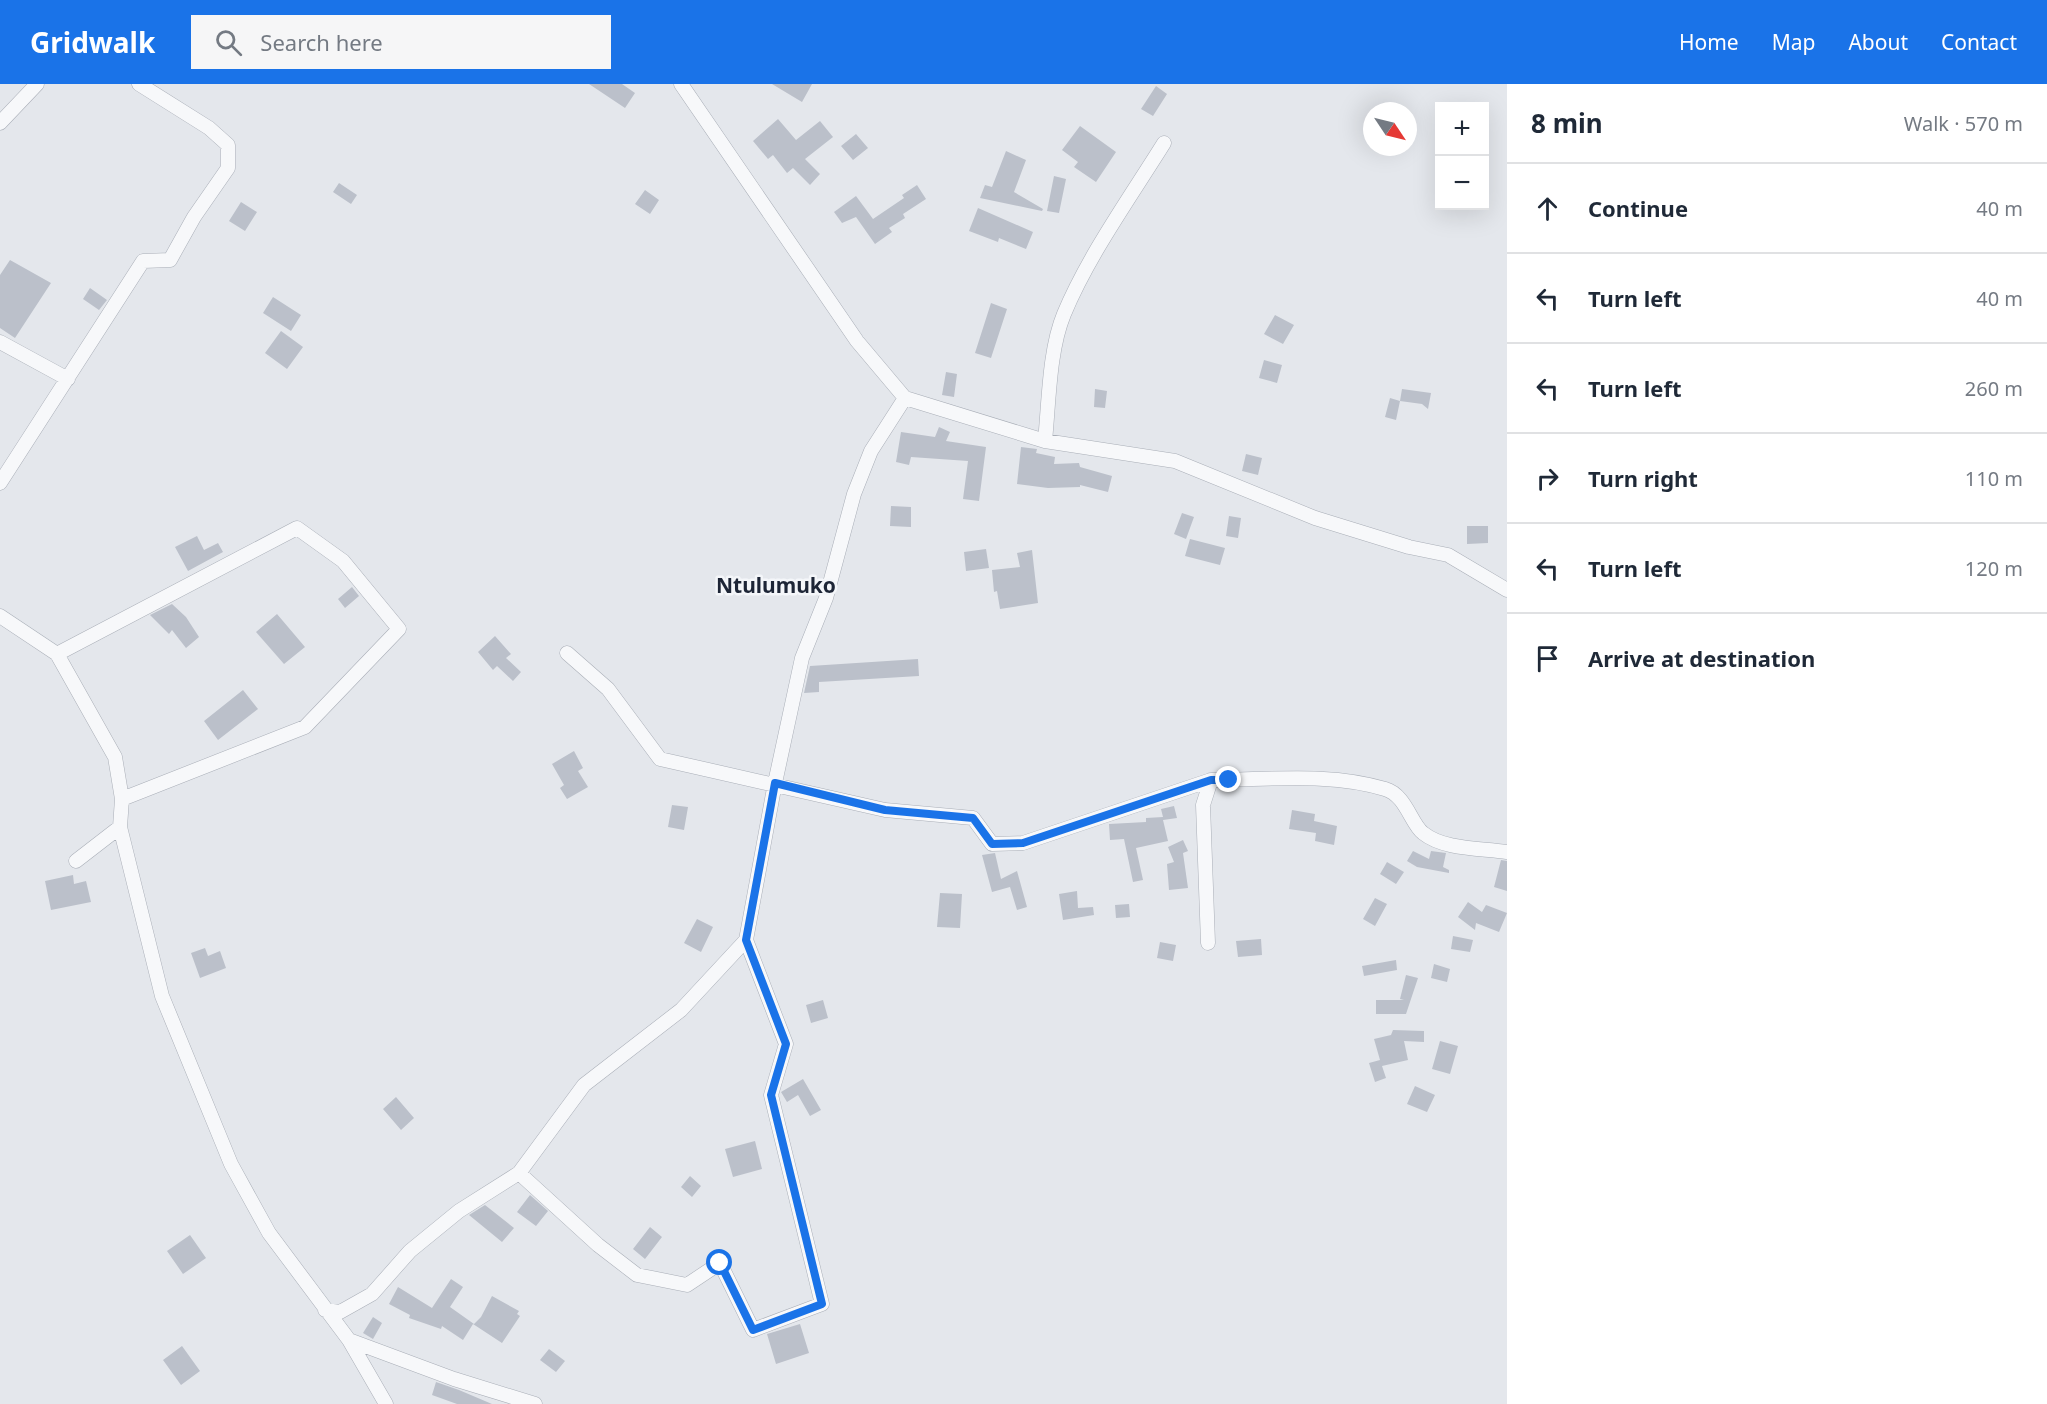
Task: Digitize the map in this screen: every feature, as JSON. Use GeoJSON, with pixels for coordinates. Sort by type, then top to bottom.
{"type":"FeatureCollection","features":[{"type":"Feature","properties":{"kind":"street"},"geometry":{"type":"LineString","coordinates":[[0,123],[37,84]]}},
{"type":"Feature","properties":{"kind":"street"},"geometry":{"type":"LineString","coordinates":[[0,483],[143,261],[170,260],[194,217],[228,168],[228,145],[209,128],[139,84]]}},
{"type":"Feature","properties":{"kind":"street"},"geometry":{"type":"LineString","coordinates":[[681,84],[857,340],[905,398],[1045,441],[1175,461],[1315,518],[1409,547],[1448,555],[1507,590]]}},
{"type":"Feature","properties":{"kind":"street"},"geometry":{"type":"LineString","coordinates":[[1045,441],[1054,358],[1063,315],[1102,242],[1164,143]]}},
{"type":"Feature","properties":{"kind":"street"},"geometry":{"type":"LineString","coordinates":[[0,342],[68,379]]}},
{"type":"Feature","properties":{"kind":"street"},"geometry":{"type":"LineString","coordinates":[[519,1173],[598,1245],[637,1275],[687,1285],[720,1263],[753,1330],[822,1304],[771,1095],[786,1044],[746,940],[775,783],[802,658],[826,598],[854,494],[871,451],[905,398]]}},
{"type":"Feature","properties":{"kind":"street"},"geometry":{"type":"LineString","coordinates":[[57,654],[297,528],[343,561],[399,628],[305,727],[122,799]]}},
{"type":"Feature","properties":{"kind":"street"},"geometry":{"type":"LineString","coordinates":[[0,616],[57,654],[115,757],[122,799],[120,827],[162,996],[231,1164],[269,1233],[349,1340],[386,1404]]}},
{"type":"Feature","properties":{"kind":"street"},"geometry":{"type":"LineString","coordinates":[[567,653],[608,689],[660,759],[775,783],[885,810],[973,818],[992,844],[1023,843],[1211,780],[1337,780],[1388,790],[1410,811],[1420,832],[1438,842],[1507,852]]}},
{"type":"Feature","properties":{"kind":"street"},"geometry":{"type":"LineString","coordinates":[[1208,943],[1203,805],[1211,780]]}},
{"type":"Feature","properties":{"kind":"street"},"geometry":{"type":"LineString","coordinates":[[76,861],[120,827]]}},
{"type":"Feature","properties":{"kind":"street"},"geometry":{"type":"LineString","coordinates":[[326,1310],[340,1312],[372,1294],[410,1251],[459,1211],[519,1173],[584,1085],[681,1010],[746,940]]}},
{"type":"Feature","properties":{"kind":"street"},"geometry":{"type":"LineString","coordinates":[[349,1340],[454,1379],[535,1404]]}},
{"type":"Feature","properties":{"kind":"building"},"geometry":{"type":"Polygon","coordinates":[[[589,84],[622,84],[635,93],[625,108],[589,84]]]}},
{"type":"Feature","properties":{"kind":"building"},"geometry":{"type":"Polygon","coordinates":[[[772,84],[812,84],[802,102],[772,84]]]}},
{"type":"Feature","properties":{"kind":"building"},"geometry":{"type":"Polygon","coordinates":[[[1156,86],[1167,94],[1153,116],[1141,109],[1156,86]]]}},
{"type":"Feature","properties":{"kind":"building"},"geometry":{"type":"Polygon","coordinates":[[[778,119],[796,140],[820,121],[833,137],[805,159],[820,174],[810,185],[793,168],[787,173],[773,155],[768,159],[753,141],[778,119]]]}},
{"type":"Feature","properties":{"kind":"building"},"geometry":{"type":"Polygon","coordinates":[[[1080,126],[1116,152],[1096,182],[1074,167],[1078,162],[1062,150],[1080,126]]]}},
{"type":"Feature","properties":{"kind":"building"},"geometry":{"type":"Polygon","coordinates":[[[856,134],[868,148],[853,160],[841,146],[856,134]]]}},
{"type":"Feature","properties":{"kind":"building"},"geometry":{"type":"Polygon","coordinates":[[[1006,151],[1026,160],[1014,192],[1043,209],[1042,211],[980,198],[985,185],[992,187],[1006,151]]]}},
{"type":"Feature","properties":{"kind":"building"},"geometry":{"type":"Polygon","coordinates":[[[1054,176],[1066,179],[1059,213],[1047,211],[1054,176]]]}},
{"type":"Feature","properties":{"kind":"building"},"geometry":{"type":"Polygon","coordinates":[[[339,183],[357,195],[351,204],[333,192],[339,183]]]}},
{"type":"Feature","properties":{"kind":"building"},"geometry":{"type":"Polygon","coordinates":[[[917,185],[926,199],[903,214],[905,218],[889,228],[892,232],[875,244],[856,217],[842,223],[834,212],[856,196],[873,219],[904,198],[902,195],[917,185]]]}},
{"type":"Feature","properties":{"kind":"building"},"geometry":{"type":"Polygon","coordinates":[[[645,190],[659,200],[650,214],[635,204],[645,190]]]}},
{"type":"Feature","properties":{"kind":"building"},"geometry":{"type":"Polygon","coordinates":[[[241,202],[257,212],[245,231],[229,221],[241,202]]]}},
{"type":"Feature","properties":{"kind":"building"},"geometry":{"type":"Polygon","coordinates":[[[978,208],[1033,232],[1026,249],[999,238],[998,242],[969,231],[978,208]]]}},
{"type":"Feature","properties":{"kind":"building"},"geometry":{"type":"Polygon","coordinates":[[[10,260],[51,283],[15,338],[0,328],[0,275],[10,260]]]}},
{"type":"Feature","properties":{"kind":"building"},"geometry":{"type":"Polygon","coordinates":[[[90,288],[107,300],[99,310],[83,299],[90,288]]]}},
{"type":"Feature","properties":{"kind":"building"},"geometry":{"type":"Polygon","coordinates":[[[273,297],[301,315],[291,331],[263,313],[273,297]]]}},
{"type":"Feature","properties":{"kind":"building"},"geometry":{"type":"Polygon","coordinates":[[[991,303],[1007,309],[991,358],[975,353],[991,303]]]}},
{"type":"Feature","properties":{"kind":"building"},"geometry":{"type":"Polygon","coordinates":[[[1275,315],[1294,325],[1283,344],[1264,334],[1275,315]]]}},
{"type":"Feature","properties":{"kind":"building"},"geometry":{"type":"Polygon","coordinates":[[[281,331],[303,347],[287,369],[265,353],[281,331]]]}},
{"type":"Feature","properties":{"kind":"building"},"geometry":{"type":"Polygon","coordinates":[[[1264,360],[1282,365],[1277,383],[1259,378],[1264,360]]]}},
{"type":"Feature","properties":{"kind":"building"},"geometry":{"type":"Polygon","coordinates":[[[946,372],[957,374],[954,397],[942,395],[946,372]]]}},
{"type":"Feature","properties":{"kind":"building"},"geometry":{"type":"Polygon","coordinates":[[[1095,389],[1107,391],[1105,408],[1094,407],[1095,389]]]}},
{"type":"Feature","properties":{"kind":"building"},"geometry":{"type":"Polygon","coordinates":[[[1402,389],[1431,393],[1428,409],[1422,404],[1400,401],[1402,389]]]}},
{"type":"Feature","properties":{"kind":"building"},"geometry":{"type":"Polygon","coordinates":[[[1390,398],[1400,401],[1396,420],[1385,417],[1390,398]]]}},
{"type":"Feature","properties":{"kind":"building"},"geometry":{"type":"Polygon","coordinates":[[[939,427],[950,432],[946,441],[986,447],[979,501],[963,499],[968,461],[911,457],[909,465],[896,462],[901,432],[935,437],[939,427]]]}},
{"type":"Feature","properties":{"kind":"building"},"geometry":{"type":"Polygon","coordinates":[[[1021,447],[1037,449],[1036,453],[1055,457],[1054,464],[1079,463],[1080,467],[1112,476],[1108,492],[1080,485],[1080,487],[1048,488],[1017,484],[1021,447]]]}},
{"type":"Feature","properties":{"kind":"building"},"geometry":{"type":"Polygon","coordinates":[[[1246,454],[1262,458],[1258,475],[1242,471],[1246,454]]]}},
{"type":"Feature","properties":{"kind":"building"},"geometry":{"type":"Polygon","coordinates":[[[891,506],[911,507],[911,527],[890,526],[891,506]]]}},
{"type":"Feature","properties":{"kind":"building"},"geometry":{"type":"Polygon","coordinates":[[[1182,513],[1194,517],[1186,539],[1174,534],[1182,513]]]}},
{"type":"Feature","properties":{"kind":"building"},"geometry":{"type":"Polygon","coordinates":[[[1229,516],[1241,518],[1238,538],[1226,536],[1229,516]]]}},
{"type":"Feature","properties":{"kind":"building"},"geometry":{"type":"Polygon","coordinates":[[[1467,526],[1488,526],[1488,543],[1467,544],[1467,526]]]}},
{"type":"Feature","properties":{"kind":"building"},"geometry":{"type":"Polygon","coordinates":[[[197,536],[204,550],[218,543],[223,552],[188,571],[175,547],[197,536]]]}},
{"type":"Feature","properties":{"kind":"building"},"geometry":{"type":"Polygon","coordinates":[[[1190,539],[1225,548],[1220,565],[1185,556],[1190,539]]]}},
{"type":"Feature","properties":{"kind":"building"},"geometry":{"type":"Polygon","coordinates":[[[986,549],[989,568],[966,571],[964,552],[986,549]]]}},
{"type":"Feature","properties":{"kind":"building"},"geometry":{"type":"Polygon","coordinates":[[[1032,550],[1038,603],[1000,609],[997,591],[994,592],[992,570],[1020,567],[1017,553],[1032,550]]]}},
{"type":"Feature","properties":{"kind":"building"},"geometry":{"type":"Polygon","coordinates":[[[352,587],[359,596],[345,608],[338,599],[352,587]]]}},
{"type":"Feature","properties":{"kind":"building"},"geometry":{"type":"Polygon","coordinates":[[[172,604],[186,617],[199,637],[186,648],[172,630],[169,634],[150,615],[172,604]]]}},
{"type":"Feature","properties":{"kind":"building"},"geometry":{"type":"Polygon","coordinates":[[[277,614],[305,647],[284,664],[256,632],[277,614]]]}},
{"type":"Feature","properties":{"kind":"building"},"geometry":{"type":"Polygon","coordinates":[[[495,636],[511,654],[506,658],[521,672],[513,681],[497,666],[493,670],[478,652],[495,636]]]}},
{"type":"Feature","properties":{"kind":"building"},"geometry":{"type":"Polygon","coordinates":[[[918,659],[919,676],[819,682],[819,692],[804,693],[810,666],[918,659]]]}},
{"type":"Feature","properties":{"kind":"building"},"geometry":{"type":"Polygon","coordinates":[[[243,690],[258,709],[218,740],[204,721],[243,690]]]}},
{"type":"Feature","properties":{"kind":"building"},"geometry":{"type":"Polygon","coordinates":[[[574,751],[583,768],[578,771],[588,787],[567,799],[560,788],[564,785],[552,764],[574,751]]]}},
{"type":"Feature","properties":{"kind":"building"},"geometry":{"type":"Polygon","coordinates":[[[672,805],[688,807],[684,830],[668,827],[672,805]]]}},
{"type":"Feature","properties":{"kind":"building"},"geometry":{"type":"Polygon","coordinates":[[[1174,806],[1177,818],[1163,820],[1168,841],[1136,848],[1143,880],[1133,882],[1124,839],[1110,840],[1109,824],[1146,822],[1146,818],[1163,817],[1161,809],[1174,806]]]}},
{"type":"Feature","properties":{"kind":"building"},"geometry":{"type":"Polygon","coordinates":[[[1292,810],[1315,814],[1314,821],[1337,826],[1334,845],[1315,841],[1316,833],[1289,829],[1292,810]]]}},
{"type":"Feature","properties":{"kind":"building"},"geometry":{"type":"Polygon","coordinates":[[[1183,840],[1188,851],[1183,853],[1188,888],[1169,890],[1167,864],[1174,862],[1168,847],[1183,840]]]}},
{"type":"Feature","properties":{"kind":"building"},"geometry":{"type":"Polygon","coordinates":[[[1413,851],[1429,859],[1431,851],[1446,853],[1443,867],[1449,870],[1449,873],[1417,867],[1407,861],[1413,851]]]}},
{"type":"Feature","properties":{"kind":"building"},"geometry":{"type":"Polygon","coordinates":[[[995,853],[1001,879],[1017,871],[1027,907],[1017,910],[1010,887],[992,892],[982,855],[995,853]]]}},
{"type":"Feature","properties":{"kind":"building"},"geometry":{"type":"Polygon","coordinates":[[[1501,860],[1507,861],[1507,891],[1494,887],[1501,860]]]}},
{"type":"Feature","properties":{"kind":"building"},"geometry":{"type":"Polygon","coordinates":[[[1387,862],[1404,872],[1396,884],[1380,874],[1387,862]]]}},
{"type":"Feature","properties":{"kind":"building"},"geometry":{"type":"Polygon","coordinates":[[[73,875],[74,884],[86,881],[91,902],[51,910],[45,881],[73,875]]]}},
{"type":"Feature","properties":{"kind":"building"},"geometry":{"type":"Polygon","coordinates":[[[1077,891],[1078,908],[1093,907],[1094,915],[1063,920],[1059,894],[1077,891]]]}},
{"type":"Feature","properties":{"kind":"building"},"geometry":{"type":"Polygon","coordinates":[[[940,893],[962,894],[960,928],[937,927],[940,893]]]}},
{"type":"Feature","properties":{"kind":"building"},"geometry":{"type":"Polygon","coordinates":[[[1375,898],[1387,904],[1375,926],[1363,919],[1375,898]]]}},
{"type":"Feature","properties":{"kind":"building"},"geometry":{"type":"Polygon","coordinates":[[[1468,902],[1482,912],[1486,905],[1507,913],[1499,932],[1476,923],[1475,930],[1458,917],[1468,902]]]}},
{"type":"Feature","properties":{"kind":"building"},"geometry":{"type":"Polygon","coordinates":[[[1129,904],[1130,917],[1116,918],[1115,905],[1129,904]]]}},
{"type":"Feature","properties":{"kind":"building"},"geometry":{"type":"Polygon","coordinates":[[[697,919],[713,927],[701,952],[684,943],[697,919]]]}},
{"type":"Feature","properties":{"kind":"building"},"geometry":{"type":"Polygon","coordinates":[[[1453,936],[1473,940],[1470,952],[1451,949],[1453,936]]]}},
{"type":"Feature","properties":{"kind":"building"},"geometry":{"type":"Polygon","coordinates":[[[1261,939],[1262,955],[1238,957],[1236,941],[1261,939]]]}},
{"type":"Feature","properties":{"kind":"building"},"geometry":{"type":"Polygon","coordinates":[[[1160,942],[1176,945],[1173,961],[1157,958],[1160,942]]]}},
{"type":"Feature","properties":{"kind":"building"},"geometry":{"type":"Polygon","coordinates":[[[205,948],[208,956],[220,951],[226,968],[200,978],[191,953],[205,948]]]}},
{"type":"Feature","properties":{"kind":"building"},"geometry":{"type":"Polygon","coordinates":[[[1396,960],[1397,970],[1364,976],[1362,966],[1396,960]]]}},
{"type":"Feature","properties":{"kind":"building"},"geometry":{"type":"Polygon","coordinates":[[[1434,964],[1450,969],[1447,982],[1431,978],[1434,964]]]}},
{"type":"Feature","properties":{"kind":"building"},"geometry":{"type":"Polygon","coordinates":[[[1406,975],[1418,978],[1406,1014],[1376,1014],[1376,1000],[1404,1000],[1400,999],[1406,975]]]}},
{"type":"Feature","properties":{"kind":"building"},"geometry":{"type":"Polygon","coordinates":[[[823,1000],[828,1018],[811,1023],[806,1005],[823,1000]]]}},
{"type":"Feature","properties":{"kind":"building"},"geometry":{"type":"Polygon","coordinates":[[[1393,1030],[1424,1031],[1424,1042],[1404,1041],[1408,1060],[1382,1066],[1386,1078],[1375,1082],[1369,1063],[1380,1060],[1374,1039],[1391,1035],[1393,1030]]]}},
{"type":"Feature","properties":{"kind":"building"},"geometry":{"type":"Polygon","coordinates":[[[1440,1041],[1458,1046],[1450,1074],[1432,1069],[1440,1041]]]}},
{"type":"Feature","properties":{"kind":"building"},"geometry":{"type":"Polygon","coordinates":[[[803,1079],[821,1110],[810,1116],[798,1095],[787,1102],[781,1092],[803,1079]]]}},
{"type":"Feature","properties":{"kind":"building"},"geometry":{"type":"Polygon","coordinates":[[[1415,1086],[1435,1095],[1427,1112],[1407,1104],[1415,1086]]]}},
{"type":"Feature","properties":{"kind":"building"},"geometry":{"type":"Polygon","coordinates":[[[396,1097],[414,1118],[401,1130],[383,1109],[396,1097]]]}},
{"type":"Feature","properties":{"kind":"building"},"geometry":{"type":"Polygon","coordinates":[[[755,1141],[762,1169],[733,1177],[725,1149],[755,1141]]]}},
{"type":"Feature","properties":{"kind":"building"},"geometry":{"type":"Polygon","coordinates":[[[690,1176],[701,1186],[692,1197],[681,1187],[690,1176]]]}},
{"type":"Feature","properties":{"kind":"building"},"geometry":{"type":"Polygon","coordinates":[[[530,1195],[548,1211],[536,1226],[517,1212],[530,1195]]]}},
{"type":"Feature","properties":{"kind":"building"},"geometry":{"type":"Polygon","coordinates":[[[485,1205],[514,1228],[502,1242],[469,1215],[485,1205]]]}},
{"type":"Feature","properties":{"kind":"building"},"geometry":{"type":"Polygon","coordinates":[[[650,1227],[662,1237],[645,1259],[633,1249],[650,1227]]]}},
{"type":"Feature","properties":{"kind":"building"},"geometry":{"type":"Polygon","coordinates":[[[190,1235],[206,1258],[183,1274],[167,1251],[190,1235]]]}},
{"type":"Feature","properties":{"kind":"building"},"geometry":{"type":"Polygon","coordinates":[[[451,1279],[463,1287],[450,1307],[474,1324],[481,1317],[492,1296],[519,1311],[517,1314],[520,1316],[502,1343],[473,1324],[463,1340],[442,1326],[441,1329],[409,1318],[410,1315],[389,1304],[398,1287],[432,1308],[451,1279]]]}},
{"type":"Feature","properties":{"kind":"building"},"geometry":{"type":"Polygon","coordinates":[[[373,1317],[382,1323],[373,1339],[363,1333],[373,1317]]]}},
{"type":"Feature","properties":{"kind":"building"},"geometry":{"type":"Polygon","coordinates":[[[800,1324],[809,1353],[776,1364],[767,1334],[800,1324]]]}},
{"type":"Feature","properties":{"kind":"building"},"geometry":{"type":"Polygon","coordinates":[[[182,1346],[200,1371],[181,1385],[163,1360],[182,1346]]]}},
{"type":"Feature","properties":{"kind":"building"},"geometry":{"type":"Polygon","coordinates":[[[549,1349],[565,1361],[556,1372],[540,1360],[549,1349]]]}},
{"type":"Feature","properties":{"kind":"building"},"geometry":{"type":"Polygon","coordinates":[[[436,1382],[492,1404],[457,1404],[432,1395],[436,1382]]]}},
{"type":"Feature","properties":{"kind":"district","name":"Ntulumuko"},"geometry":{"type":"Point","coordinates":[776,585]}},
{"type":"Feature","properties":{"kind":"route"},"geometry":{"type":"LineString","coordinates":[[720,1263],[753,1330],[822,1304],[771,1095],[777,1068],[786,1044],[746,940],[775,783],[885,810],[973,818],[992,844],[1023,843],[1211,780],[1229,780]]}}]}
